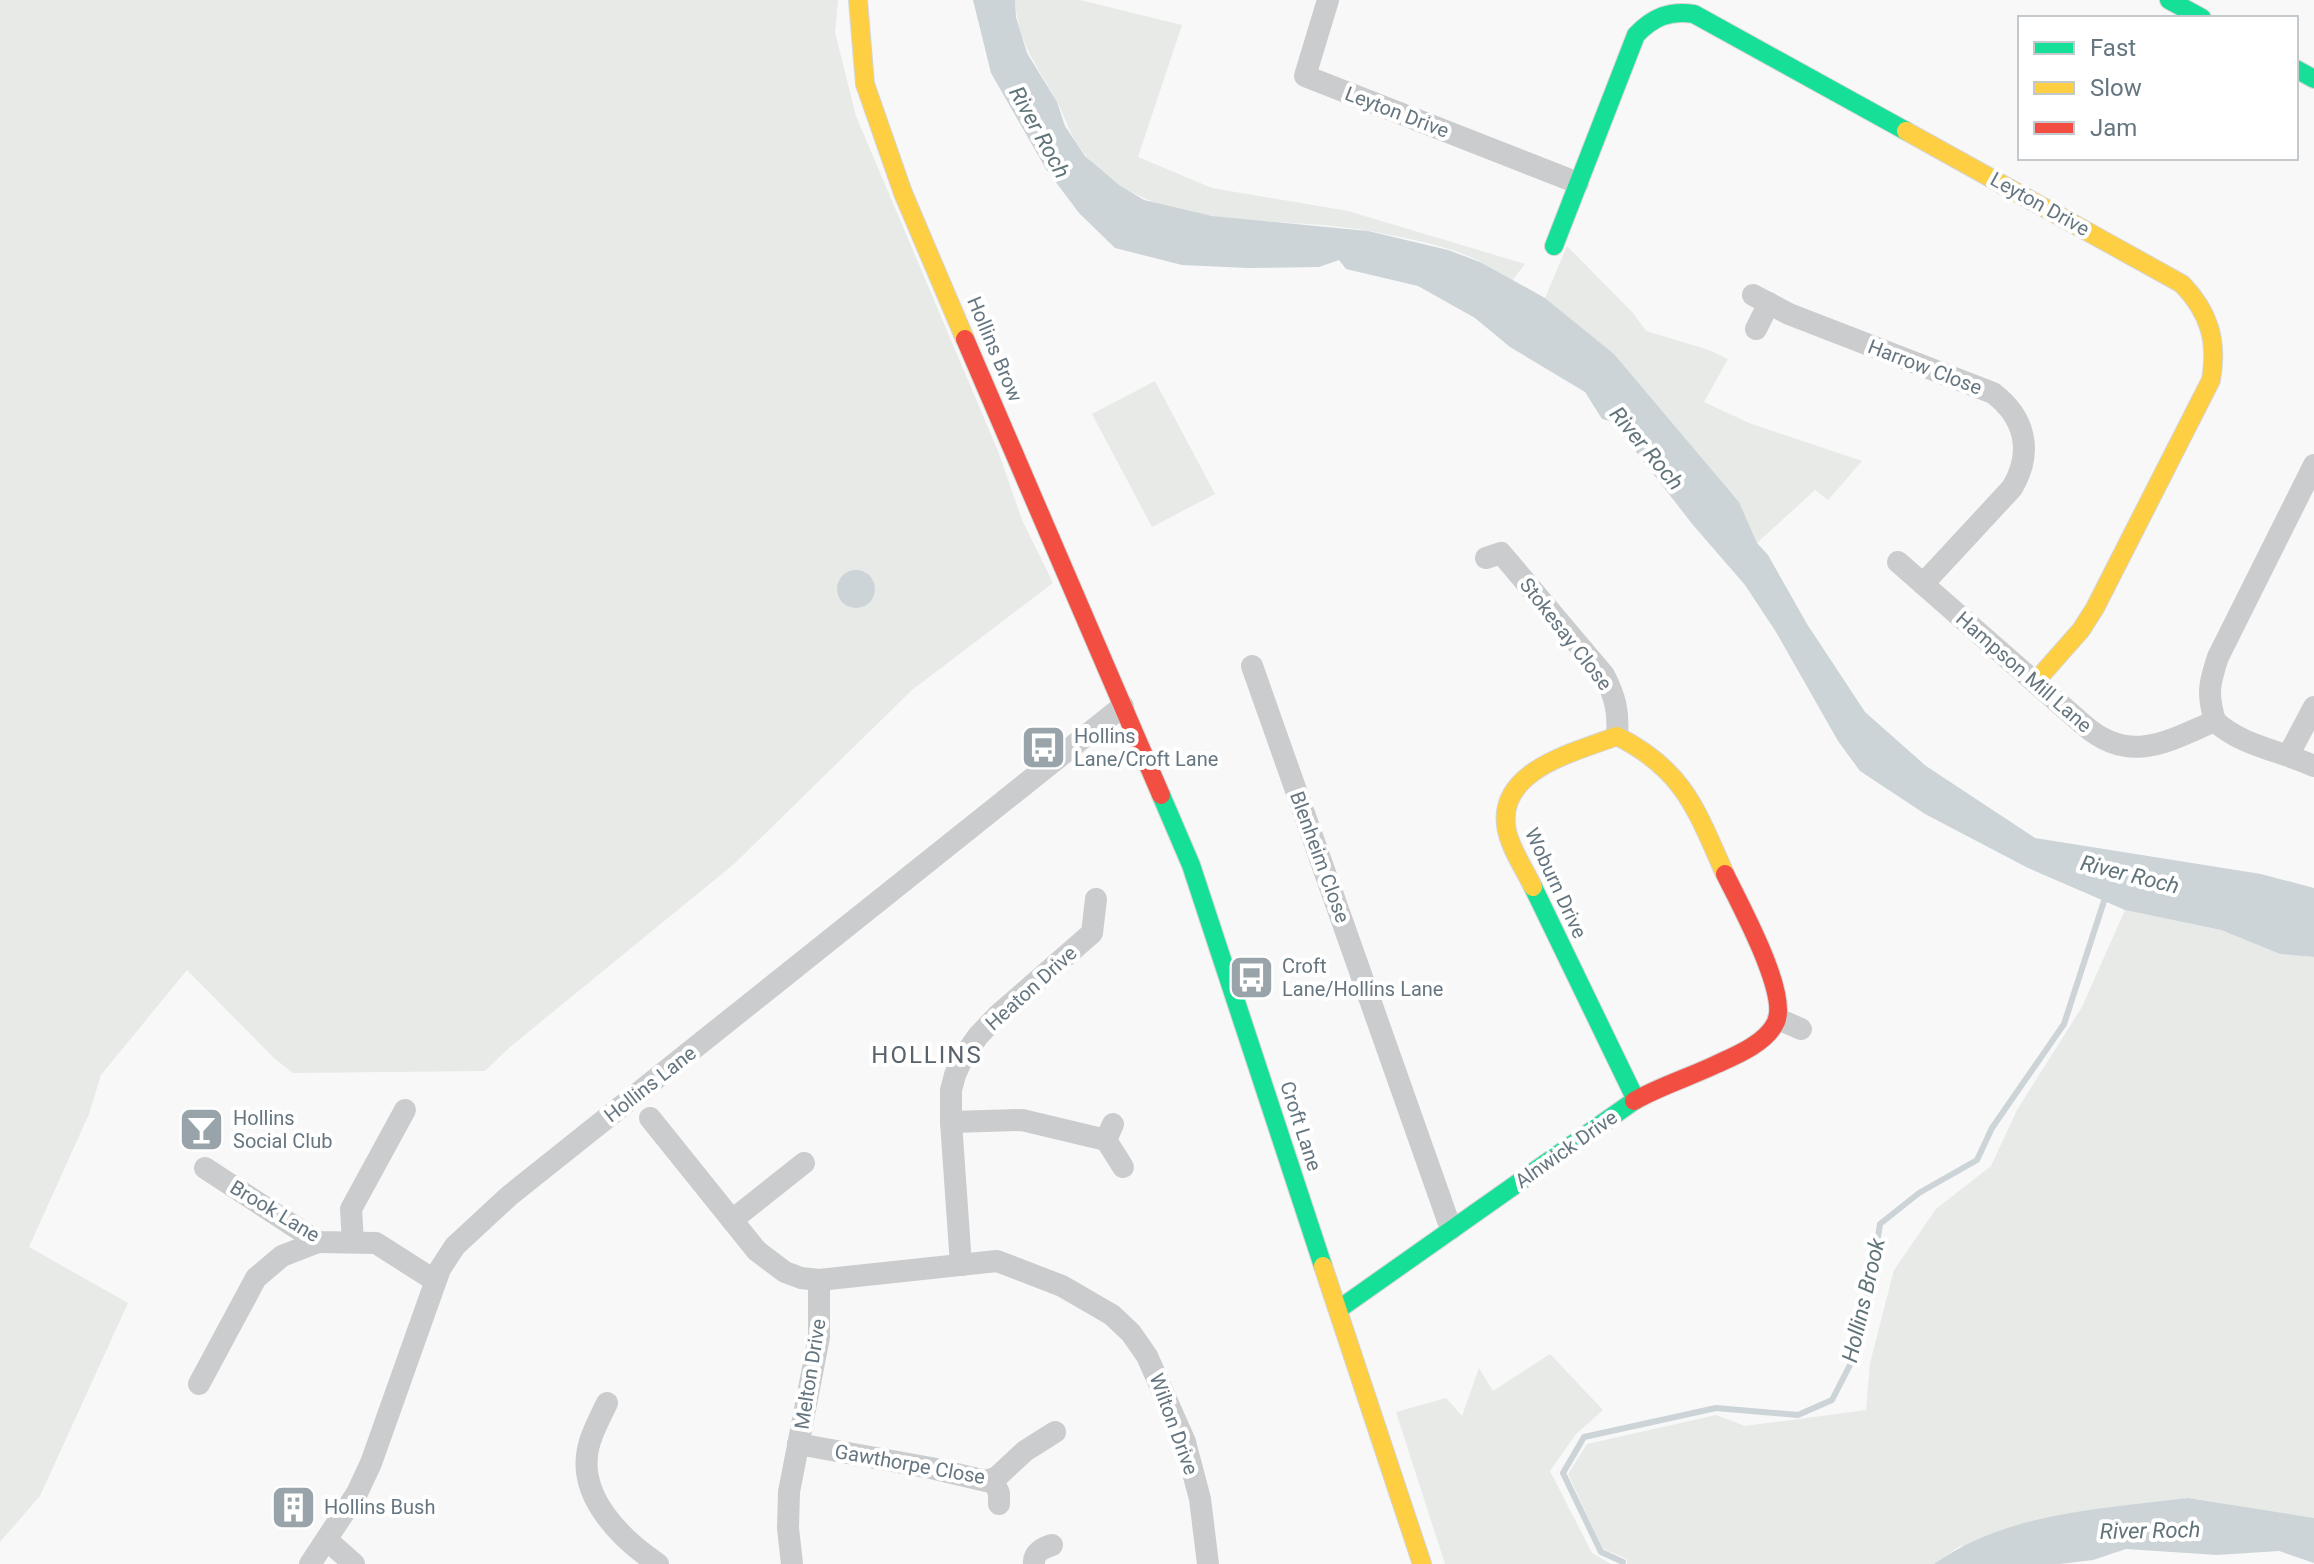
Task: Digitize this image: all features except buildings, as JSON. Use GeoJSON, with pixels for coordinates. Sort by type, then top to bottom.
{"type":"FeatureCollection","features":[{"type":"Feature","properties":{"kind":"main road","name":"Hollins Brow"},"geometry":{"type":"LineString","coordinates":[[858,0],[865,84],[903,193],[1123,706]]}},
{"type":"Feature","properties":{"kind":"main road"},"geometry":{"type":"LineString","coordinates":[[2169,0],[2198,16]]}},
{"type":"Feature","properties":{"kind":"main road","name":"Leyton Drive"},"geometry":{"type":"LineString","coordinates":[[1554,246],[1636,35],[1653,18],[1684,12],[1694,14],[2170,276],[2193,294],[2213,332],[2215,348],[2211,380],[2095,608],[2081,630],[2036,681]]}},
{"type":"Feature","properties":{"kind":"main road","name":"Croft Lane"},"geometry":{"type":"LineString","coordinates":[[1123,706],[1191,865],[1422,1564]]}},
{"type":"Feature","properties":{"kind":"main road"},"geometry":{"type":"LineString","coordinates":[[1617,736],[1654,755],[1683,786],[1763,956],[1777,992],[1778,1019]]}},
{"type":"Feature","properties":{"kind":"main road","name":"Woburn Drive"},"geometry":{"type":"LineString","coordinates":[[1617,736],[1530,775],[1515,787],[1507,806],[1506,820],[1507,833],[1636,1100]]}},
{"type":"Feature","properties":{"kind":"main road","name":"Alnwick Drive"},"geometry":{"type":"LineString","coordinates":[[1339,1309],[1636,1100],[1751,1048],[1770,1035],[1778,1019]]}},
{"type":"Feature","properties":{"kind":"street","name":"Leyton Drive"},"geometry":{"type":"LineString","coordinates":[[1328,0],[1305,76],[1578,183]]}},
{"type":"Feature","properties":{"kind":"street","name":"Harrow Close"},"geometry":{"type":"LineString","coordinates":[[1756,329],[1761,299],[1789,314],[1993,393],[2011,409],[2022,430],[2025,454],[2018,478],[1923,584]]}},
{"type":"Feature","properties":{"kind":"street"},"geometry":{"type":"LineString","coordinates":[[2314,465],[2218,657],[2209,682],[2209,700],[2215,721],[2235,736],[2314,766]]}},
{"type":"Feature","properties":{"kind":"street","name":"Stokesay Close"},"geometry":{"type":"LineString","coordinates":[[1486,558],[1501,553],[1604,675],[1614,693],[1618,714],[1617,736]]}},
{"type":"Feature","properties":{"kind":"street","name":"Hampson Mill Lane"},"geometry":{"type":"LineString","coordinates":[[1898,562],[2095,735],[2130,748],[2155,746],[2215,721]]}},
{"type":"Feature","properties":{"kind":"street","name":"Blenheim Close"},"geometry":{"type":"LineString","coordinates":[[1252,666],[1451,1229]]}},
{"type":"Feature","properties":{"kind":"street","name":"Hollins Lane"},"geometry":{"type":"LineString","coordinates":[[310,1564],[357,1493],[371,1463],[434,1280],[455,1246],[509,1196],[1123,706]]}},
{"type":"Feature","properties":{"kind":"street"},"geometry":{"type":"LineString","coordinates":[[2289,754],[2314,707]]}},
{"type":"Feature","properties":{"kind":"street","name":"Heaton Drive"},"geometry":{"type":"LineString","coordinates":[[961,1265],[951,1090],[962,1059],[998,1015],[1092,933],[1096,899]]}},
{"type":"Feature","properties":{"kind":"street"},"geometry":{"type":"LineString","coordinates":[[1778,1019],[1801,1029]]}},
{"type":"Feature","properties":{"kind":"street"},"geometry":{"type":"LineString","coordinates":[[353,1242],[351,1209],[405,1110]]}},
{"type":"Feature","properties":{"kind":"street"},"geometry":{"type":"LineString","coordinates":[[650,1118],[757,1251],[785,1272],[819,1280]]}},
{"type":"Feature","properties":{"kind":"street"},"geometry":{"type":"LineString","coordinates":[[951,1122],[1022,1120],[1110,1132],[1123,1167]]}},
{"type":"Feature","properties":{"kind":"street"},"geometry":{"type":"LineString","coordinates":[[732,1220],[804,1163]]}},
{"type":"Feature","properties":{"kind":"street","name":"Brook Lane"},"geometry":{"type":"LineString","coordinates":[[205,1168],[318,1242],[376,1243],[434,1280]]}},
{"type":"Feature","properties":{"kind":"street"},"geometry":{"type":"LineString","coordinates":[[199,1384],[256,1278],[282,1256],[318,1242]]}},
{"type":"Feature","properties":{"kind":"street","name":"Wilton Drive"},"geometry":{"type":"LineString","coordinates":[[819,1280],[997,1261],[1062,1286],[1112,1315],[1131,1333],[1147,1356],[1185,1442],[1200,1499],[1208,1564]]}},
{"type":"Feature","properties":{"kind":"street","name":"Melton Drive"},"geometry":{"type":"LineString","coordinates":[[792,1564],[788,1528],[789,1492],[819,1337],[819,1280]]}},
{"type":"Feature","properties":{"kind":"street"},"geometry":{"type":"LineString","coordinates":[[607,1403],[587,1450],[591,1491],[607,1517],[658,1564]]}},
{"type":"Feature","properties":{"kind":"street","name":"Gawthorpe Close"},"geometry":{"type":"LineString","coordinates":[[798,1444],[931,1468],[978,1480],[993,1480],[1025,1451],[1055,1432]]}},
{"type":"Feature","properties":{"kind":"street"},"geometry":{"type":"LineString","coordinates":[[993,1480],[999,1493],[999,1504]]}},
{"type":"Feature","properties":{"kind":"street"},"geometry":{"type":"LineString","coordinates":[[327,1540],[354,1564]]}},
{"type":"Feature","properties":{"kind":"street"},"geometry":{"type":"LineString","coordinates":[[1034,1564],[1040,1551],[1052,1545]]}},
{"type":"Feature","properties":{"kind":"shaded area"},"geometry":{"type":"Polygon","coordinates":[[[0,0],[838,0],[835,32],[856,116],[998,451],[1022,520],[1053,583],[912,690],[734,864],[510,1047],[485,1071],[293,1073],[274,1058],[187,970],[101,1075],[89,1114],[29,1247],[128,1303],[40,1496],[0,1542],[0,0]]]}},
{"type":"Feature","properties":{"kind":"shaded area"},"geometry":{"type":"Polygon","coordinates":[[[1015,0],[1080,0],[1182,25],[1138,157],[1212,188],[1348,211],[1525,264],[1511,282],[1468,256],[1412,239],[1333,226],[1216,216],[1178,209],[1142,197],[1111,179],[1079,147],[1024,41],[1015,0]]]}},
{"type":"Feature","properties":{"kind":"shaded area"},"geometry":{"type":"Polygon","coordinates":[[[1567,246],[1633,313],[1646,331],[1728,359],[1704,402],[1749,423],[1862,461],[1828,500],[1815,490],[1757,543],[1739,502],[1614,354],[1545,298],[1567,246]]]}},
{"type":"Feature","properties":{"kind":"shaded area"},"geometry":{"type":"Polygon","coordinates":[[[1155,381],[1215,494],[1152,527],[1092,414],[1155,381]]]}},
{"type":"Feature","properties":{"kind":"shaded area"},"geometry":{"type":"Polygon","coordinates":[[[2125,910],[2221,930],[2280,954],[2314,957],[2314,1518],[2188,1498],[1958,1547],[1934,1564],[1627,1564],[1627,1559],[1603,1549],[1568,1474],[1587,1444],[1716,1415],[1745,1426],[1866,1410],[1870,1363],[1894,1270],[1936,1209],[1991,1166],[2017,1110],[2082,1007],[2125,910]]]}},
{"type":"Feature","properties":{"kind":"shaded area"},"geometry":{"type":"Polygon","coordinates":[[[1550,1354],[1603,1410],[1576,1434],[1550,1471],[1592,1553],[1611,1564],[1445,1564],[1396,1412],[1446,1398],[1462,1416],[1479,1368],[1493,1391],[1550,1354]]]}},
{"type":"Feature","properties":{"kind":"water","name":"River Roch"},"geometry":{"type":"Polygon","coordinates":[[[973,0],[1015,0],[1016,17],[1027,53],[1057,102],[1065,126],[1085,156],[1119,185],[1144,200],[1212,216],[1368,231],[1448,250],[1480,262],[1545,298],[1614,354],[1739,502],[1757,543],[1768,555],[1807,624],[1865,712],[1926,766],[2035,838],[2261,874],[2314,888],[2314,957],[2280,954],[2221,930],[2125,910],[2028,868],[1925,814],[1860,771],[1838,741],[1776,632],[1745,585],[1693,525],[1613,422],[1602,419],[1585,392],[1510,347],[1475,318],[1418,286],[1346,269],[1339,260],[1319,267],[1182,265],[1115,248],[1079,213],[1046,169],[991,73],[973,0]]]}},
{"type":"Feature","properties":{"kind":"water"},"geometry":{"type":"Polygon","coordinates":[[[856,570],[870,575],[875,589],[870,603],[856,608],[842,603],[837,589],[842,575],[856,570]]]}},
{"type":"Feature","properties":{"kind":"water","name":"River Roch"},"geometry":{"type":"Polygon","coordinates":[[[2188,1498],[2314,1518],[2314,1563],[2279,1551],[2217,1555],[2126,1549],[2093,1560],[2060,1564],[1934,1564],[1992,1533],[2024,1523],[2089,1510],[2188,1498]]]}},
{"type":"Feature","properties":{"kind":"waterway","name":"Hollins Brook"},"geometry":{"type":"LineString","coordinates":[[1622,1564],[1601,1552],[1563,1473],[1584,1437],[1716,1408],[1798,1415],[1832,1400],[1851,1363],[1872,1276],[1880,1224],[1919,1193],[1977,1160],[1992,1128],[2064,1024],[2106,895]]}},
{"type":"Feature","properties":{"kind":"traffic: fast"},"geometry":{"type":"LineString","coordinates":[[2169,0],[2198,16]]}},
{"type":"Feature","properties":{"kind":"traffic: fast"},"geometry":{"type":"LineString","coordinates":[[1554,246],[1636,35],[1662,16],[1694,14],[1906,131]]}},
{"type":"Feature","properties":{"kind":"traffic: fast"},"geometry":{"type":"LineString","coordinates":[[2298,70],[2314,79]]}},
{"type":"Feature","properties":{"kind":"traffic: fast"},"geometry":{"type":"LineString","coordinates":[[1161,795],[1191,865],[1323,1266]]}},
{"type":"Feature","properties":{"kind":"traffic: fast"},"geometry":{"type":"LineString","coordinates":[[1533,887],[1636,1100]]}},
{"type":"Feature","properties":{"kind":"traffic: fast"},"geometry":{"type":"LineString","coordinates":[[1339,1309],[1634,1101]]}},
{"type":"Feature","properties":{"kind":"traffic: slow"},"geometry":{"type":"LineString","coordinates":[[858,0],[865,84],[903,193],[965,339]]}},
{"type":"Feature","properties":{"kind":"traffic: slow"},"geometry":{"type":"LineString","coordinates":[[1906,131],[2182,284],[2205,316],[2212,340],[2211,380],[2095,608],[2081,630],[2036,681]]}},
{"type":"Feature","properties":{"kind":"traffic: slow"},"geometry":{"type":"LineString","coordinates":[[1533,887],[1507,831],[1506,810],[1513,793],[1525,778],[1542,767],[1617,736],[1640,749],[1673,777],[1696,811],[1725,874]]}},
{"type":"Feature","properties":{"kind":"traffic: slow"},"geometry":{"type":"LineString","coordinates":[[1323,1266],[1422,1564]]}},
{"type":"Feature","properties":{"kind":"traffic: jam"},"geometry":{"type":"LineString","coordinates":[[965,339],[1161,795]]}},
{"type":"Feature","properties":{"kind":"traffic: jam"},"geometry":{"type":"LineString","coordinates":[[1634,1101],[1742,1052],[1765,1036],[1776,1022],[1778,1009],[1769,970],[1725,874]]}},
{"type":"Feature","properties":{"kind":"place","name":"Hollins Lane/Croft Lane"},"geometry":{"type":"Point","coordinates":[1043,748]}},
{"type":"Feature","properties":{"kind":"place","name":"Croft Lane/Hollins Lane"},"geometry":{"type":"Point","coordinates":[1251,977]}},
{"type":"Feature","properties":{"kind":"place","name":"Hollins Social Club"},"geometry":{"type":"Point","coordinates":[202,1130]}},
{"type":"Feature","properties":{"kind":"place","name":"Hollins Bush"},"geometry":{"type":"Point","coordinates":[293,1507]}},
{"type":"Feature","properties":{"kind":"district","name":"HOLLINS"},"geometry":{"type":"Point","coordinates":[927,1055]}}]}
